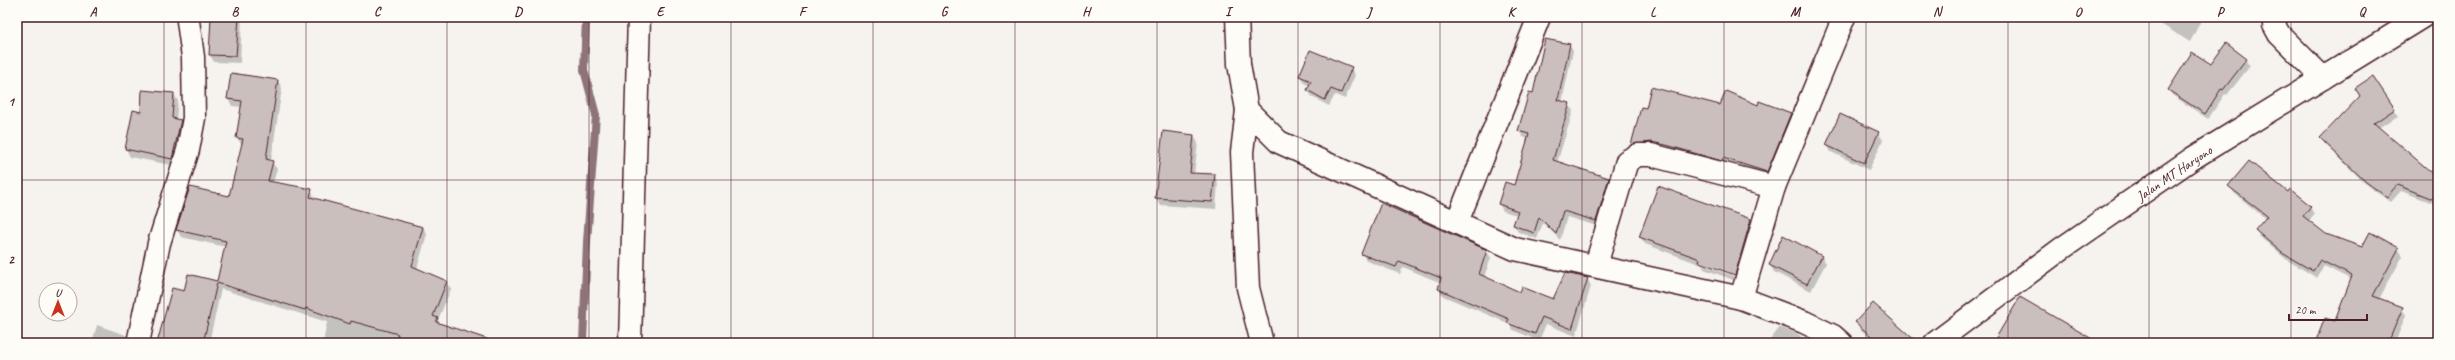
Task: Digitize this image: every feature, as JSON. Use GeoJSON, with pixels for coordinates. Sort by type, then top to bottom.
{"type":"FeatureCollection","features":[{"type":"Feature","properties":{"kind":"street"},"geometry":{"type":"LineString","coordinates":[[630,343],[639,17]]}},
{"type":"Feature","properties":{"kind":"street"},"geometry":{"type":"LineString","coordinates":[[1238,17],[1239,64],[1247,110],[1242,152],[1248,288],[1262,343]]}},
{"type":"Feature","properties":{"kind":"street"},"geometry":{"type":"LineString","coordinates":[[1457,222],[1538,17]]}},
{"type":"Feature","properties":{"kind":"street"},"geometry":{"type":"LineString","coordinates":[[1741,298],[1774,187],[1844,17]]}},
{"type":"Feature","properties":{"kind":"street"},"geometry":{"type":"LineString","coordinates":[[2276,17],[2274,24],[2279,34],[2323,78]]}},
{"type":"Feature","properties":{"kind":"street","name":"Jalan MT Haryono"},"geometry":{"type":"LineString","coordinates":[[1935,343],[2061,249],[2187,162],[2422,17]]}},
{"type":"Feature","properties":{"kind":"street"},"geometry":{"type":"LineString","coordinates":[[138,343],[159,243],[188,150],[194,118],[193,57],[188,21]]}},
{"type":"Feature","properties":{"kind":"street"},"geometry":{"type":"LineString","coordinates":[[1247,110],[1279,142],[1515,249],[1596,265],[1741,298],[1804,322],[1832,336],[1841,343]]}},
{"type":"Feature","properties":{"kind":"street"},"geometry":{"type":"LineString","coordinates":[[1596,265],[1627,161],[1638,155],[1651,155],[1774,187]]}},
{"type":"Feature","properties":{"kind":"building"},"geometry":{"type":"Polygon","coordinates":[[[211,17],[239,17],[236,56],[209,55],[211,17]]]}},
{"type":"Feature","properties":{"kind":"building"},"geometry":{"type":"Polygon","coordinates":[[[1545,39],[1570,44],[1558,100],[1570,103],[1553,160],[1609,178],[1596,221],[1563,211],[1556,234],[1539,217],[1534,233],[1513,225],[1518,211],[1498,204],[1505,182],[1514,185],[1529,134],[1518,131],[1529,92],[1533,93],[1545,39]]]}},
{"type":"Feature","properties":{"kind":"building"},"geometry":{"type":"Polygon","coordinates":[[[2226,43],[2247,59],[2223,90],[2221,89],[2205,114],[2168,90],[2192,52],[2211,64],[2226,43]]]}},
{"type":"Feature","properties":{"kind":"building"},"geometry":{"type":"Polygon","coordinates":[[[1310,50],[1352,67],[1341,93],[1331,89],[1325,100],[1307,90],[1311,81],[1299,76],[1310,50]]]}},
{"type":"Feature","properties":{"kind":"building"},"geometry":{"type":"Polygon","coordinates":[[[231,73],[278,80],[266,159],[273,161],[268,181],[312,189],[310,197],[423,227],[412,266],[447,281],[433,316],[438,318],[436,322],[487,339],[486,343],[395,343],[398,334],[351,321],[350,324],[306,308],[305,310],[217,283],[203,343],[157,343],[172,288],[184,291],[188,274],[217,281],[226,241],[176,230],[190,187],[229,196],[243,139],[236,138],[242,101],[227,99],[231,73]]]}},
{"type":"Feature","properties":{"kind":"building"},"geometry":{"type":"Polygon","coordinates":[[[2373,76],[2395,109],[2374,123],[2438,178],[2438,201],[2397,185],[2387,197],[2366,182],[2320,138],[2360,96],[2355,88],[2373,76]]]}},
{"type":"Feature","properties":{"kind":"building"},"geometry":{"type":"Polygon","coordinates":[[[1651,87],[1720,105],[1726,91],[1758,105],[1759,101],[1791,113],[1767,172],[1723,158],[1722,161],[1651,142],[1631,145],[1641,107],[1646,108],[1651,87]]]}},
{"type":"Feature","properties":{"kind":"building"},"geometry":{"type":"Polygon","coordinates":[[[142,90],[174,93],[172,118],[181,120],[172,159],[125,149],[133,110],[141,112],[142,90]]]}},
{"type":"Feature","properties":{"kind":"building"},"geometry":{"type":"Polygon","coordinates":[[[1840,114],[1879,132],[1864,163],[1826,145],[1840,114]]]}},
{"type":"Feature","properties":{"kind":"building"},"geometry":{"type":"Polygon","coordinates":[[[1163,131],[1194,135],[1190,173],[1215,174],[1212,202],[1155,198],[1163,131]]]}},
{"type":"Feature","properties":{"kind":"building"},"geometry":{"type":"Polygon","coordinates":[[[2249,161],[2288,192],[2290,189],[2311,206],[2303,216],[2326,234],[2362,247],[2370,232],[2399,248],[2373,296],[2403,307],[2388,343],[2315,343],[2325,318],[2335,321],[2352,276],[2320,260],[2313,271],[2282,253],[2255,230],[2267,216],[2228,186],[2249,161]]]}},
{"type":"Feature","properties":{"kind":"building"},"geometry":{"type":"Polygon","coordinates":[[[1658,186],[1751,219],[1735,275],[1699,262],[1700,259],[1639,237],[1658,186]]]}},
{"type":"Feature","properties":{"kind":"building"},"geometry":{"type":"Polygon","coordinates":[[[1381,203],[1487,250],[1479,274],[1520,292],[1522,287],[1553,299],[1565,273],[1588,278],[1572,329],[1542,317],[1535,334],[1507,323],[1509,319],[1438,289],[1441,278],[1399,261],[1396,267],[1361,254],[1381,203]]]}},
{"type":"Feature","properties":{"kind":"building"},"geometry":{"type":"Polygon","coordinates":[[[1783,235],[1822,256],[1807,284],[1769,265],[1783,235]]]}},
{"type":"Feature","properties":{"kind":"building"},"geometry":{"type":"Polygon","coordinates":[[[2020,297],[2099,343],[1993,343],[2020,297]]]}},
{"type":"Feature","properties":{"kind":"building"},"geometry":{"type":"Polygon","coordinates":[[[1873,303],[1918,343],[1879,343],[1855,322],[1873,303]]]}},
{"type":"Feature","properties":{"kind":"waterway"},"geometry":{"type":"LineString","coordinates":[[583,343],[587,242],[596,115],[584,70],[586,17]]}}]}
